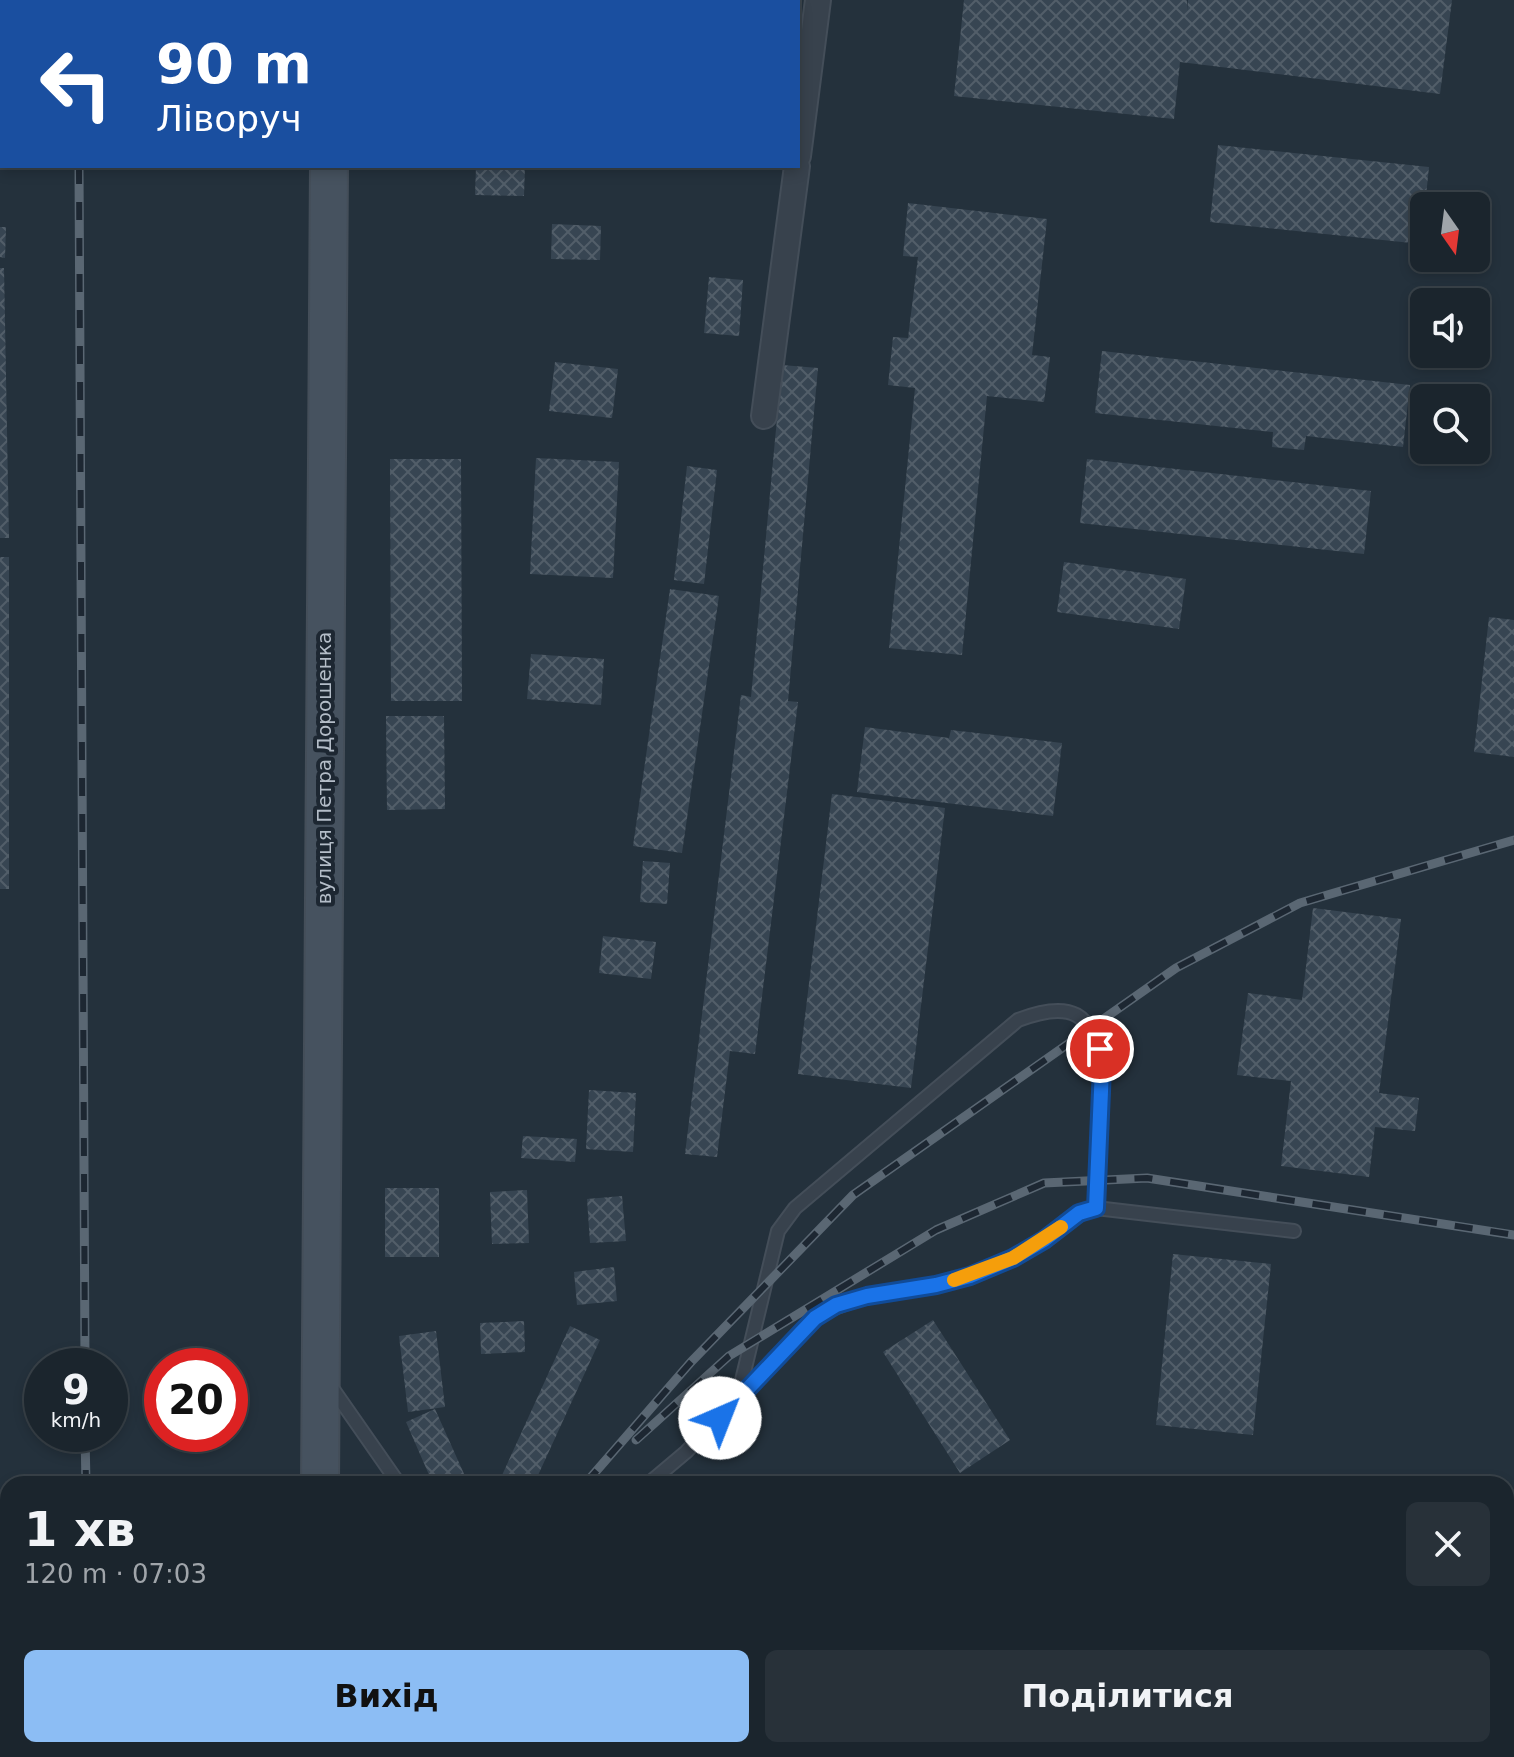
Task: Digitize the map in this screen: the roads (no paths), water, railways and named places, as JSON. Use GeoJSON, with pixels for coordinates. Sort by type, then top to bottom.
{"type":"FeatureCollection","features":[{"type":"Feature","properties":{"kind":"street"},"geometry":{"type":"LineString","coordinates":[[800,140],[818,0]]}},
{"type":"Feature","properties":{"kind":"street","name":"вулиця Петра Дорошенка"},"geometry":{"type":"LineString","coordinates":[[320,1476],[329,168]]}},
{"type":"Feature","properties":{"kind":"street"},"geometry":{"type":"LineString","coordinates":[[764,416],[797,168]]}},
{"type":"Feature","properties":{"kind":"lane"},"geometry":{"type":"LineString","coordinates":[[737,1401],[778,1231],[795,1208],[1018,1020],[1043,1010],[1068,1011],[1080,1017],[1091,1028],[1100,1049],[1102,1068],[1096,1208]]}},
{"type":"Feature","properties":{"kind":"lane"},"geometry":{"type":"LineString","coordinates":[[658,1476],[737,1401],[815,1318],[836,1305],[970,1276],[1013,1258],[1044,1240],[1079,1213],[1096,1208],[1294,1231]]}},
{"type":"Feature","properties":{"kind":"lane"},"geometry":{"type":"LineString","coordinates":[[320,1370],[393,1476]]}},
{"type":"Feature","properties":{"kind":"railway"},"geometry":{"type":"LineString","coordinates":[[79,168],[85,1348]]}},
{"type":"Feature","properties":{"kind":"railway"},"geometry":{"type":"LineString","coordinates":[[592,1476],[691,1362],[853,1195],[1176,968],[1300,903],[1514,840]]}},
{"type":"Feature","properties":{"kind":"railway"},"geometry":{"type":"LineString","coordinates":[[636,1440],[729,1356],[936,1230],[1044,1183],[1147,1178],[1514,1235]]}},
{"type":"Feature","properties":{"kind":"railway"},"geometry":{"type":"LineString","coordinates":[[85,1452],[86,1476]]}}]}
